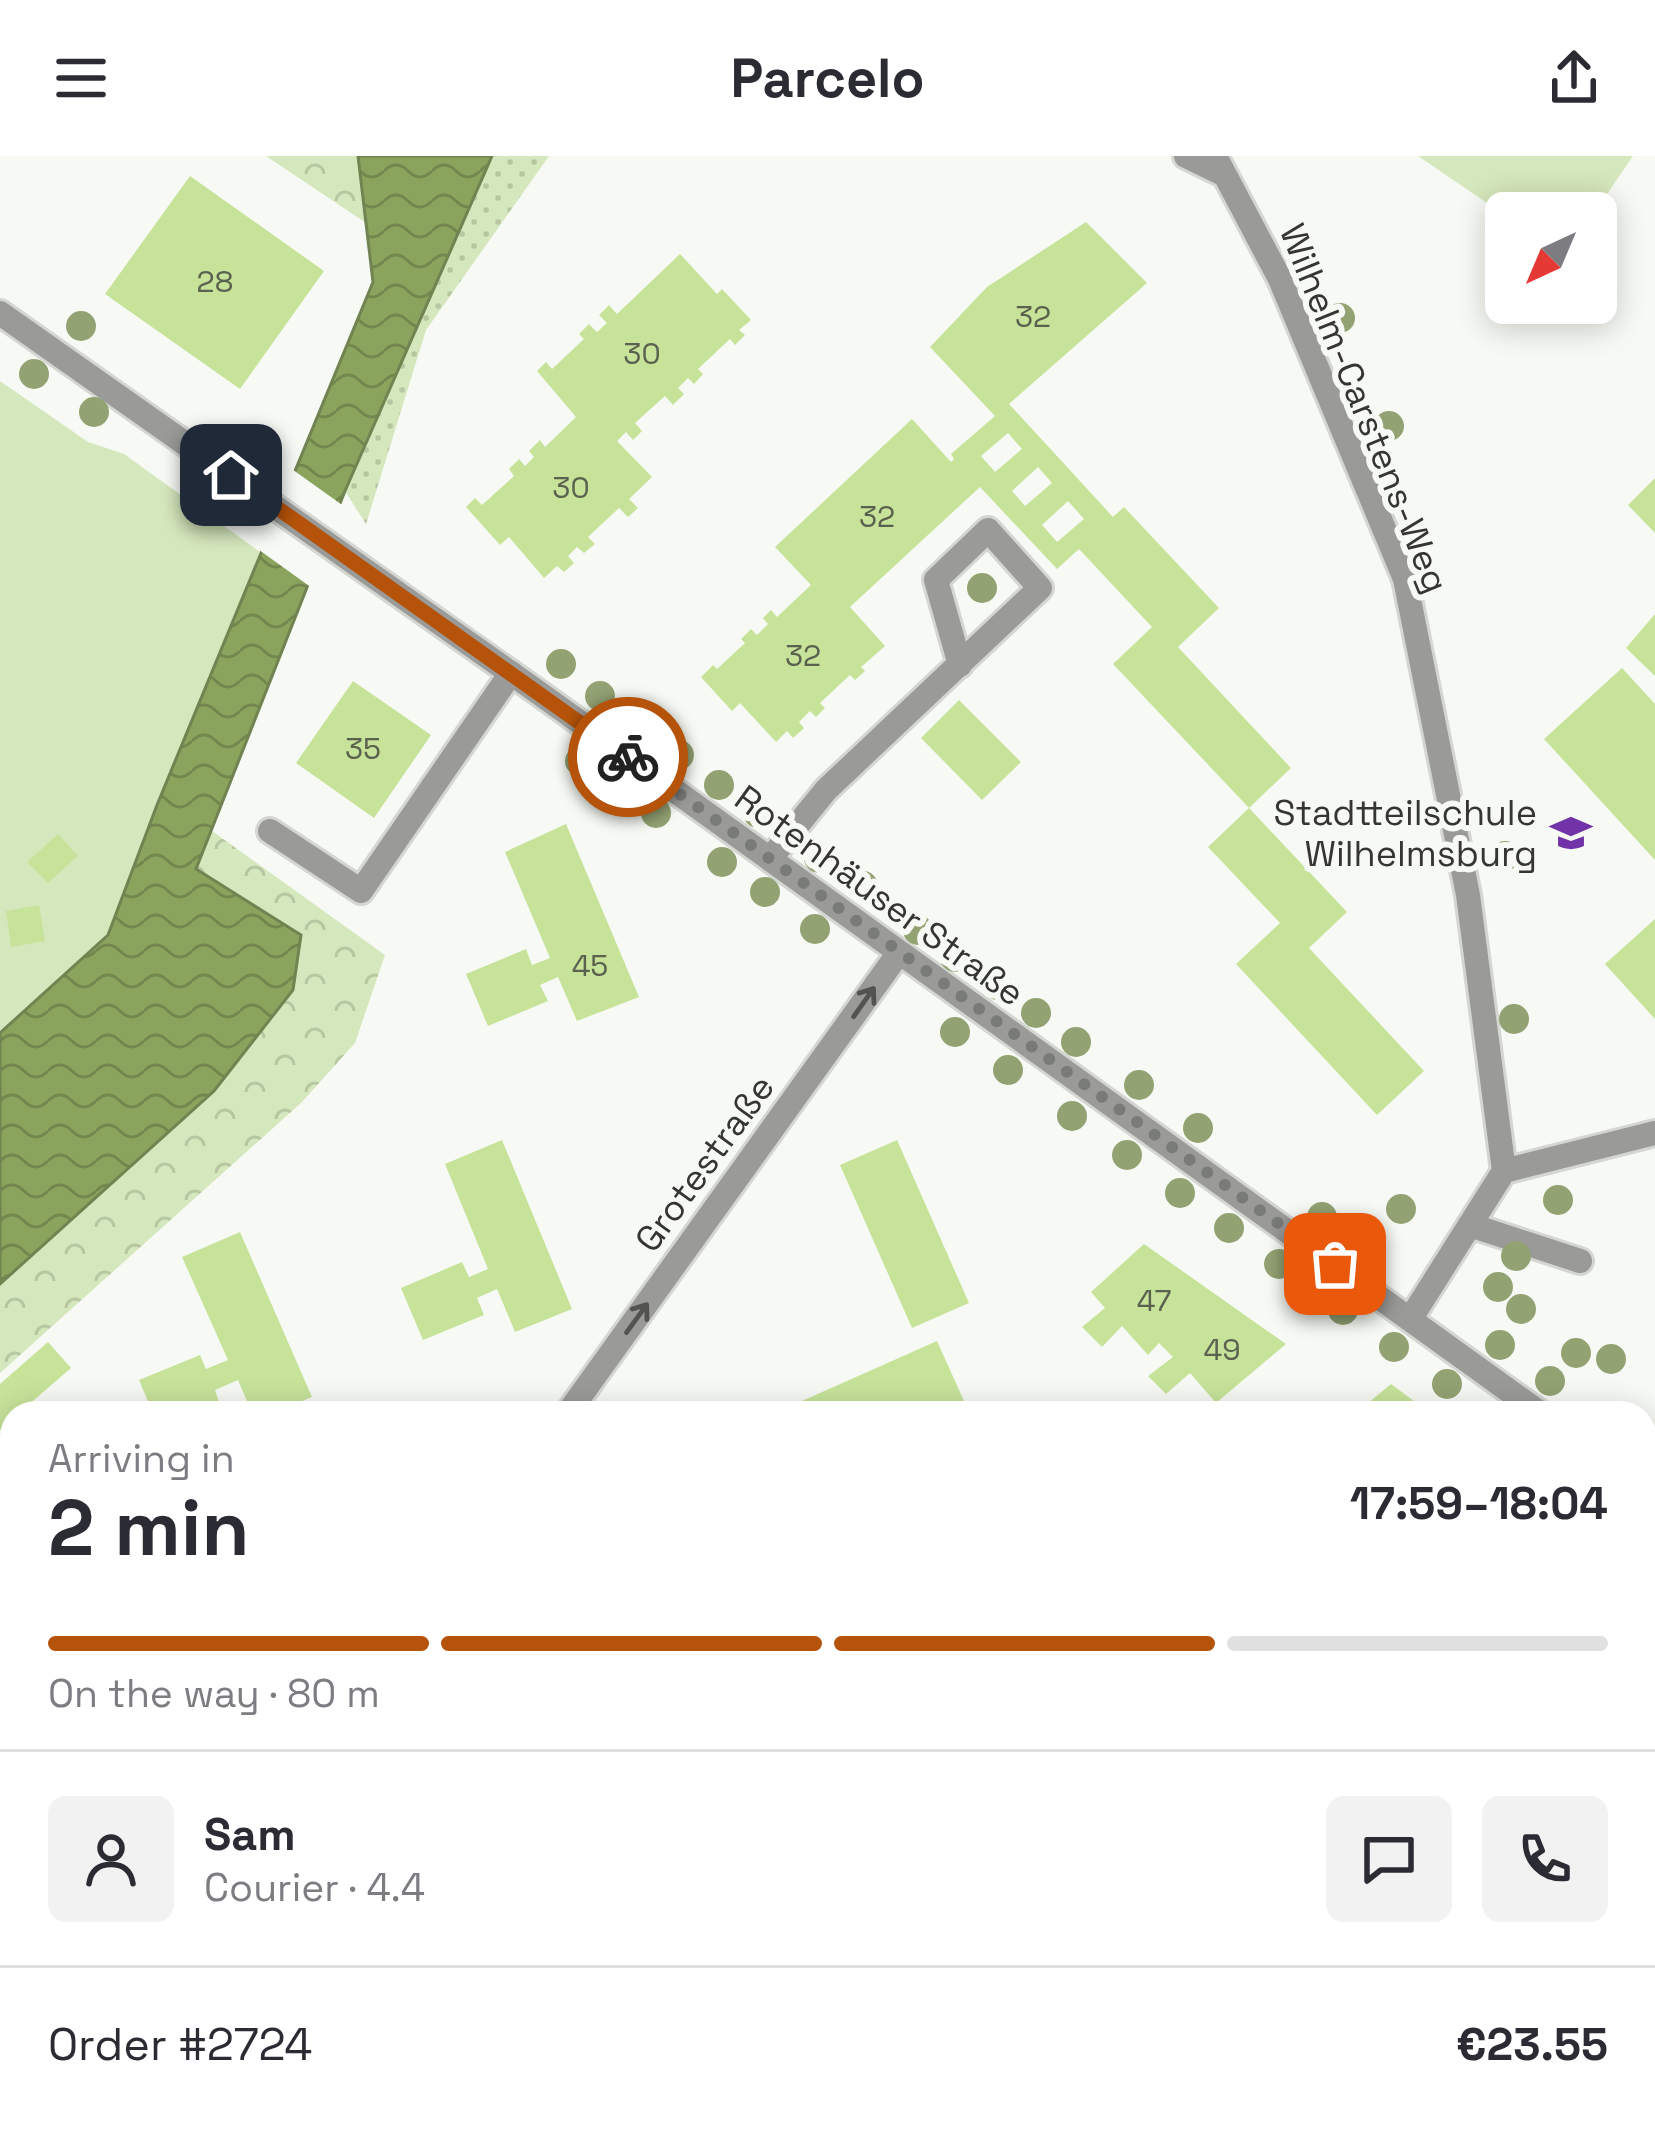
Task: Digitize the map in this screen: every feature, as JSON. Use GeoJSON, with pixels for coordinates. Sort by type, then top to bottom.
{"type":"FeatureCollection","features":[{"type":"Feature","properties":{"kind":"street","name":"Wilhelm-Carstens-Weg"},"geometry":{"type":"LineString","coordinates":[[1186,156],[1220,166],[1280,279],[1405,579],[1468,895],[1504,1171]]}},
{"type":"Feature","properties":{"kind":"street","name":"Rotenhäuser Straße"},"geometry":{"type":"LineString","coordinates":[[0,313],[511,673],[1524,1401]]}},
{"type":"Feature","properties":{"kind":"street"},"geometry":{"type":"LineString","coordinates":[[770,859],[826,790],[960,664],[1040,588],[988,530],[936,580],[960,664]]}},
{"type":"Feature","properties":{"kind":"street"},"geometry":{"type":"LineString","coordinates":[[270,831],[361,891],[511,673]]}},
{"type":"Feature","properties":{"kind":"street","name":"Grotestraße"},"geometry":{"type":"LineString","coordinates":[[577,1401],[898,954]]}},
{"type":"Feature","properties":{"kind":"street"},"geometry":{"type":"LineString","coordinates":[[1412,1318],[1504,1171],[1655,1133]]}},
{"type":"Feature","properties":{"kind":"street"},"geometry":{"type":"LineString","coordinates":[[1470,1225],[1580,1261]]}},
{"type":"Feature","properties":{"kind":"green space"},"geometry":{"type":"Polygon","coordinates":[[[266,156],[358,156],[366,223],[266,156]]]}},
{"type":"Feature","properties":{"kind":"green space"},"geometry":{"type":"Polygon","coordinates":[[[492,156],[549,156],[426,330],[366,524],[345,491],[492,156]]]}},
{"type":"Feature","properties":{"kind":"green space"},"geometry":{"type":"Polygon","coordinates":[[[1418,156],[1633,156],[1608,192],[1485,192],[1485,202],[1418,156]]]}},
{"type":"Feature","properties":{"kind":"green space"},"geometry":{"type":"Polygon","coordinates":[[[0,381],[88,442],[124,454],[260,552],[108,935],[0,1033],[0,381]]]}},
{"type":"Feature","properties":{"kind":"green space"},"geometry":{"type":"Polygon","coordinates":[[[212,831],[385,955],[355,1043],[301,1103],[0,1373],[0,1284],[214,1091],[301,935],[196,869],[212,831]]]}},
{"type":"Feature","properties":{"kind":"water"},"geometry":{"type":"Polygon","coordinates":[[[358,156],[492,156],[345,491],[196,869],[301,935],[293,990],[214,1091],[0,1284],[0,1033],[108,935],[373,282],[358,156]]]}},
{"type":"Feature","properties":{"kind":"pier"},"geometry":{"type":"Polygon","coordinates":[[[289,467],[345,507],[312,588],[255,547],[289,467]]]}},
{"type":"Feature","properties":{"kind":"building"},"geometry":{"type":"Polygon","coordinates":[[[190,176],[324,271],[240,389],[105,294],[190,176]]]}},
{"type":"Feature","properties":{"kind":"building"},"geometry":{"type":"Polygon","coordinates":[[[1086,222],[1147,283],[1009,404],[1113,517],[1124,507],[1219,608],[1178,647],[1291,768],[1249,808],[1113,664],[1152,627],[1079,549],[1057,569],[980,487],[850,607],[885,646],[861,667],[865,671],[855,680],[850,675],[820,703],[825,708],[816,717],[810,711],[799,722],[804,728],[793,738],[787,731],[776,742],[740,703],[732,711],[701,677],[745,643],[741,639],[751,629],[757,635],[768,624],[763,618],[771,610],[777,617],[811,585],[775,547],[912,419],[951,462],[951,454],[995,416],[930,347],[987,287],[1086,222]],[[1008,433],[981,456],[995,472],[1022,449],[1008,433]],[[1038,467],[1012,491],[1025,506],[1052,483],[1038,467]],[[1068,501],[1042,525],[1057,542],[1084,519],[1068,501]]]}},
{"type":"Feature","properties":{"kind":"building"},"geometry":{"type":"Polygon","coordinates":[[[680,254],[717,294],[722,289],[751,320],[739,330],[745,335],[735,345],[730,339],[698,369],[703,374],[694,384],[688,378],[678,388],[684,394],[673,405],[665,396],[635,423],[642,431],[633,440],[626,432],[617,441],[652,477],[629,499],[638,508],[628,517],[619,508],[588,537],[595,544],[584,553],[577,547],[568,556],[574,563],[564,572],[557,566],[544,578],[509,537],[500,545],[466,507],[475,498],[482,505],[514,476],[509,469],[519,459],[525,466],[534,457],[529,451],[540,440],[545,447],[576,417],[537,371],[546,362],[552,369],[584,339],[579,334],[589,324],[597,332],[607,323],[599,315],[609,305],[617,314],[680,254]]]}},
{"type":"Feature","properties":{"kind":"building"},"geometry":{"type":"Polygon","coordinates":[[[1655,478],[1655,533],[1628,505],[1655,478]]]}},
{"type":"Feature","properties":{"kind":"building"},"geometry":{"type":"Polygon","coordinates":[[[1655,614],[1655,676],[1626,648],[1655,614]]]}},
{"type":"Feature","properties":{"kind":"building"},"geometry":{"type":"Polygon","coordinates":[[[1622,668],[1655,704],[1655,860],[1544,739],[1622,668]]]}},
{"type":"Feature","properties":{"kind":"building"},"geometry":{"type":"Polygon","coordinates":[[[353,681],[431,735],[374,818],[296,763],[353,681]]]}},
{"type":"Feature","properties":{"kind":"building"},"geometry":{"type":"Polygon","coordinates":[[[959,700],[1021,762],[982,800],[921,738],[959,700]]]}},
{"type":"Feature","properties":{"kind":"building"},"geometry":{"type":"Polygon","coordinates":[[[1249,808],[1347,912],[1309,948],[1424,1071],[1377,1115],[1236,964],[1280,923],[1208,847],[1249,808]]]}},
{"type":"Feature","properties":{"kind":"building"},"geometry":{"type":"Polygon","coordinates":[[[566,824],[639,997],[577,1021],[558,977],[540,985],[548,1001],[488,1026],[466,974],[526,949],[532,965],[550,958],[505,852],[566,824]]]}},
{"type":"Feature","properties":{"kind":"building"},"geometry":{"type":"Polygon","coordinates":[[[58,834],[78,856],[48,883],[27,862],[58,834]]]}},
{"type":"Feature","properties":{"kind":"building"},"geometry":{"type":"Polygon","coordinates":[[[39,905],[45,941],[11,947],[6,911],[39,905]]]}},
{"type":"Feature","properties":{"kind":"building"},"geometry":{"type":"Polygon","coordinates":[[[1655,919],[1655,1019],[1605,964],[1655,919]]]}},
{"type":"Feature","properties":{"kind":"building"},"geometry":{"type":"Polygon","coordinates":[[[502,1140],[572,1309],[515,1332],[497,1289],[477,1298],[484,1315],[423,1340],[401,1288],[462,1262],[469,1277],[488,1269],[445,1164],[502,1140]]]}},
{"type":"Feature","properties":{"kind":"building"},"geometry":{"type":"Polygon","coordinates":[[[897,1140],[969,1303],[912,1328],[840,1165],[897,1140]]]}},
{"type":"Feature","properties":{"kind":"building"},"geometry":{"type":"Polygon","coordinates":[[[240,1232],[312,1397],[247,1401],[238,1380],[215,1390],[219,1401],[148,1401],[139,1380],[200,1355],[206,1369],[228,1360],[182,1257],[240,1232]]]}},
{"type":"Feature","properties":{"kind":"building"},"geometry":{"type":"Polygon","coordinates":[[[1144,1244],[1286,1344],[1218,1401],[1190,1373],[1166,1394],[1148,1376],[1173,1357],[1159,1343],[1148,1355],[1122,1326],[1102,1347],[1082,1327],[1105,1308],[1091,1292],[1144,1244]]]}},
{"type":"Feature","properties":{"kind":"building"},"geometry":{"type":"Polygon","coordinates":[[[937,1341],[964,1401],[802,1401],[937,1341]]]}},
{"type":"Feature","properties":{"kind":"building"},"geometry":{"type":"Polygon","coordinates":[[[48,1342],[71,1368],[33,1401],[0,1401],[0,1384],[48,1342]]]}},
{"type":"Feature","properties":{"kind":"building"},"geometry":{"type":"Polygon","coordinates":[[[1391,1384],[1414,1401],[1370,1401],[1391,1384]]]}},
{"type":"Feature","properties":{"kind":"way so far"},"geometry":{"type":"LineString","coordinates":[[628,757],[1335,1264]]}},
{"type":"Feature","properties":{"kind":"place","name":"Stadtteilschule Wilhelmsburg"},"geometry":{"type":"Point","coordinates":[1571,833]}},
{"type":"Feature","properties":{"kind":"route"},"geometry":{"type":"LineString","coordinates":[[231,475],[628,757]]}}]}
